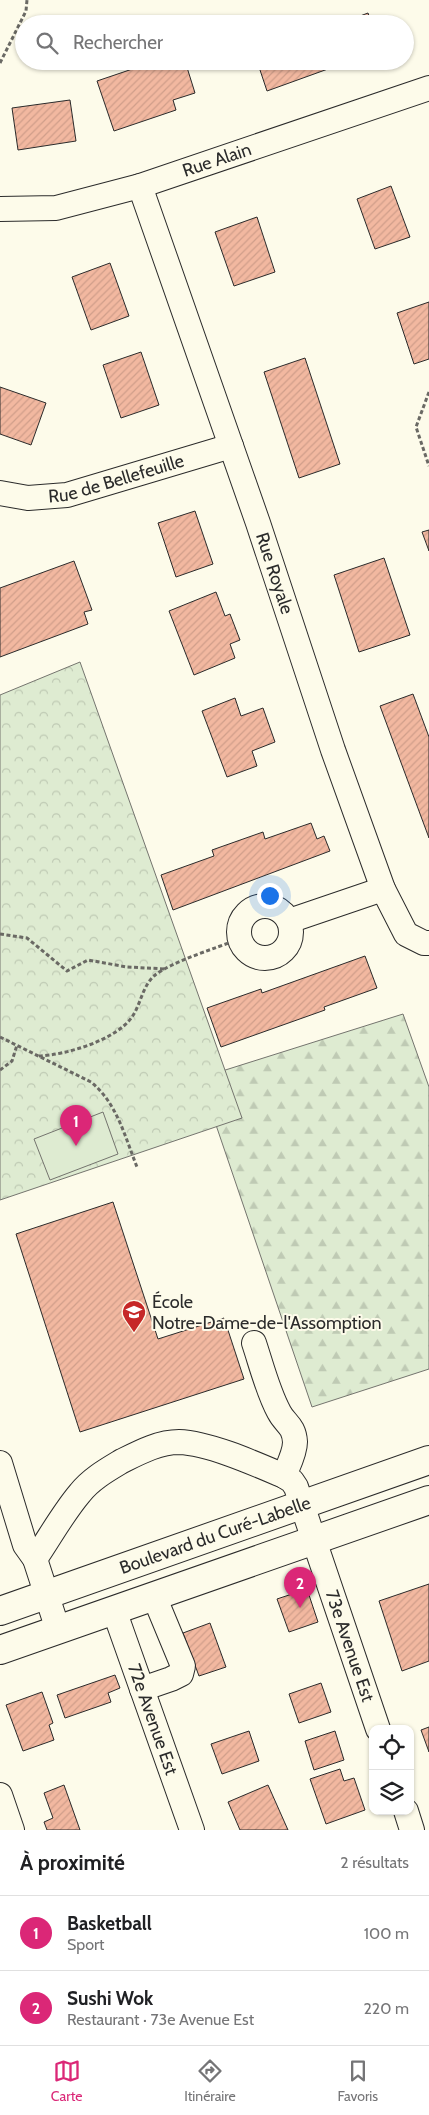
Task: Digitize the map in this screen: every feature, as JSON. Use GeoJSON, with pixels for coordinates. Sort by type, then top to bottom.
{"type":"FeatureCollection","features":[{"type":"Feature","properties":{"kind":"main road","name":"Boulevard du Curé-Labelle"},"geometry":{"type":"LineString","coordinates":[[0,1611],[429,1460]]}},
{"type":"Feature","properties":{"kind":"main road","name":"Boulevard du Curé-Labelle"},"geometry":{"type":"LineString","coordinates":[[0,1650],[429,1500]]}},
{"type":"Feature","properties":{"kind":"street","name":"Rue Alain"},"geometry":{"type":"LineString","coordinates":[[0,209],[56,208],[140,186],[427,95]]}},
{"type":"Feature","properties":{"kind":"street","name":"Rue Royale"},"geometry":{"type":"LineString","coordinates":[[140,186],[305,662],[333,750],[384,889],[406,934],[429,944]]}},
{"type":"Feature","properties":{"kind":"street","name":"Rue de Bellefeuille"},"geometry":{"type":"LineString","coordinates":[[0,493],[28,498],[67,495],[231,446]]}},
{"type":"Feature","properties":{"kind":"street"},"geometry":{"type":"LineString","coordinates":[[289,921],[384,889]]}},
{"type":"Feature","properties":{"kind":"street"},"geometry":{"type":"LineString","coordinates":[[268,905],[277,908],[284,913],[289,921],[292,932],[290,941],[278,955],[269,958],[259,958],[250,954],[241,945],[238,930],[240,920],[254,908],[268,905]]}},
{"type":"Feature","properties":{"kind":"street"},"geometry":{"type":"LineString","coordinates":[[35,1559],[70,1505],[89,1483],[120,1462],[153,1447],[178,1442],[190,1444],[221,1452],[284,1476],[295,1444],[293,1434],[289,1424],[279,1414],[254,1343]]}},
{"type":"Feature","properties":{"kind":"street"},"geometry":{"type":"LineString","coordinates":[[0,1463],[25,1545],[35,1559],[58,1630]]}},
{"type":"Feature","properties":{"kind":"street","name":"73e Avenue Est"},"geometry":{"type":"LineString","coordinates":[[284,1476],[292,1481],[296,1487],[377,1725]]}},
{"type":"Feature","properties":{"kind":"street"},"geometry":{"type":"LineString","coordinates":[[142,1689],[181,1674],[183,1666],[154,1596]]}},
{"type":"Feature","properties":{"kind":"street","name":"72e Avenue Est"},"geometry":{"type":"LineString","coordinates":[[114,1610],[192,1830]]}},
{"type":"Feature","properties":{"kind":"street"},"geometry":{"type":"LineString","coordinates":[[0,1795],[12,1830]]}},
{"type":"Feature","properties":{"kind":"street"},"geometry":{"type":"LineString","coordinates":[[407,1815],[412,1830]]}},
{"type":"Feature","properties":{"kind":"path"},"geometry":{"type":"LineString","coordinates":[[24,15],[26,0]]}},
{"type":"Feature","properties":{"kind":"path"},"geometry":{"type":"LineString","coordinates":[[0,63],[15,33]]}},
{"type":"Feature","properties":{"kind":"path"},"geometry":{"type":"LineString","coordinates":[[429,392],[416,427],[429,466]]}},
{"type":"Feature","properties":{"kind":"path"},"geometry":{"type":"LineString","coordinates":[[0,934],[27,938],[67,971],[88,960],[166,969]]}},
{"type":"Feature","properties":{"kind":"path"},"geometry":{"type":"LineString","coordinates":[[38,1056],[64,1054],[117,1032],[132,1017],[153,977],[166,969],[239,939]]}},
{"type":"Feature","properties":{"kind":"path"},"geometry":{"type":"LineString","coordinates":[[0,1037],[91,1082],[103,1091],[111,1102],[137,1167]]}},
{"type":"Feature","properties":{"kind":"path"},"geometry":{"type":"LineString","coordinates":[[0,1070],[12,1061],[17,1045]]}},
{"type":"Feature","properties":{"kind":"green space"},"geometry":{"type":"Polygon","coordinates":[[[80,662],[242,1118],[0,1200],[0,695],[80,662]]]}},
{"type":"Feature","properties":{"kind":"green space"},"geometry":{"type":"Polygon","coordinates":[[[403,1014],[429,1087],[429,1369],[312,1407],[200,1078],[403,1014]]]}},
{"type":"Feature","properties":{"kind":"green space"},"geometry":{"type":"Polygon","coordinates":[[[103,1112],[118,1154],[50,1180],[34,1139],[103,1112]]]}},
{"type":"Feature","properties":{"kind":"building"},"geometry":{"type":"Polygon","coordinates":[[[129,70],[188,70],[195,93],[173,100],[176,110],[114,131],[97,81],[129,70]]]}},
{"type":"Feature","properties":{"kind":"building"},"geometry":{"type":"Polygon","coordinates":[[[260,70],[325,70],[267,91],[260,70]]]}},
{"type":"Feature","properties":{"kind":"building"},"geometry":{"type":"Polygon","coordinates":[[[70,100],[76,141],[18,150],[12,108],[70,100]]]}},
{"type":"Feature","properties":{"kind":"building"},"geometry":{"type":"Polygon","coordinates":[[[391,186],[410,237],[375,249],[357,199],[391,186]]]}},
{"type":"Feature","properties":{"kind":"building"},"geometry":{"type":"Polygon","coordinates":[[[257,217],[275,272],[234,286],[215,232],[257,217]]]}},
{"type":"Feature","properties":{"kind":"building"},"geometry":{"type":"Polygon","coordinates":[[[110,263],[129,316],[91,330],[72,277],[110,263]]]}},
{"type":"Feature","properties":{"kind":"building"},"geometry":{"type":"Polygon","coordinates":[[[429,302],[429,359],[414,364],[397,313],[429,302]]]}},
{"type":"Feature","properties":{"kind":"building"},"geometry":{"type":"Polygon","coordinates":[[[141,352],[159,405],[121,418],[103,365],[141,352]]]}},
{"type":"Feature","properties":{"kind":"building"},"geometry":{"type":"Polygon","coordinates":[[[305,358],[340,464],[299,478],[264,372],[305,358]]]}},
{"type":"Feature","properties":{"kind":"building"},"geometry":{"type":"Polygon","coordinates":[[[0,387],[46,403],[31,445],[0,434],[0,387]]]}},
{"type":"Feature","properties":{"kind":"building"},"geometry":{"type":"Polygon","coordinates":[[[195,511],[213,564],[176,577],[158,523],[195,511]]]}},
{"type":"Feature","properties":{"kind":"building"},"geometry":{"type":"Polygon","coordinates":[[[429,530],[429,551],[422,532],[429,530]]]}},
{"type":"Feature","properties":{"kind":"building"},"geometry":{"type":"Polygon","coordinates":[[[384,558],[410,635],[359,652],[334,575],[384,558]]]}},
{"type":"Feature","properties":{"kind":"building"},"geometry":{"type":"Polygon","coordinates":[[[74,561],[92,610],[84,612],[88,624],[0,657],[0,588],[74,561]]]}},
{"type":"Feature","properties":{"kind":"building"},"geometry":{"type":"Polygon","coordinates":[[[216,592],[225,616],[230,614],[240,640],[230,644],[235,658],[194,675],[169,611],[216,592]]]}},
{"type":"Feature","properties":{"kind":"building"},"geometry":{"type":"Polygon","coordinates":[[[413,694],[429,737],[429,838],[380,706],[413,694]]]}},
{"type":"Feature","properties":{"kind":"building"},"geometry":{"type":"Polygon","coordinates":[[[235,698],[241,716],[263,708],[275,742],[252,751],[257,766],[227,777],[202,711],[235,698]]]}},
{"type":"Feature","properties":{"kind":"building"},"geometry":{"type":"Polygon","coordinates":[[[311,823],[317,839],[324,836],[330,851],[173,910],[161,875],[214,856],[212,850],[263,832],[265,839],[311,823]]]}},
{"type":"Feature","properties":{"kind":"building"},"geometry":{"type":"Polygon","coordinates":[[[365,956],[377,988],[324,1007],[325,1010],[221,1047],[207,1008],[261,989],[262,993],[365,956]]]}},
{"type":"Feature","properties":{"kind":"building"},"geometry":{"type":"Polygon","coordinates":[[[113,1202],[158,1339],[224,1318],[244,1379],[80,1432],[16,1234],[113,1202]]]}},
{"type":"Feature","properties":{"kind":"building"},"geometry":{"type":"Polygon","coordinates":[[[429,1584],[429,1661],[402,1671],[379,1601],[429,1584]]]}},
{"type":"Feature","properties":{"kind":"building"},"geometry":{"type":"Polygon","coordinates":[[[307,1589],[318,1622],[289,1632],[277,1599],[307,1589]]]}},
{"type":"Feature","properties":{"kind":"building"},"geometry":{"type":"Polygon","coordinates":[[[210,1623],[226,1667],[199,1676],[183,1633],[210,1623]]]}},
{"type":"Feature","properties":{"kind":"building"},"geometry":{"type":"Polygon","coordinates":[[[115,1675],[120,1688],[108,1693],[111,1702],[65,1718],[57,1695],[115,1675]]]}},
{"type":"Feature","properties":{"kind":"building"},"geometry":{"type":"Polygon","coordinates":[[[321,1683],[331,1712],[299,1723],[289,1694],[321,1683]]]}},
{"type":"Feature","properties":{"kind":"building"},"geometry":{"type":"Polygon","coordinates":[[[42,1692],[53,1723],[49,1725],[54,1740],[23,1751],[6,1705],[42,1692]]]}},
{"type":"Feature","properties":{"kind":"building"},"geometry":{"type":"Polygon","coordinates":[[[429,1727],[429,1752],[421,1730],[429,1727]]]}},
{"type":"Feature","properties":{"kind":"building"},"geometry":{"type":"Polygon","coordinates":[[[249,1731],[259,1761],[222,1774],[211,1744],[249,1731]]]}},
{"type":"Feature","properties":{"kind":"building"},"geometry":{"type":"Polygon","coordinates":[[[335,1731],[344,1760],[314,1770],[305,1741],[335,1731]]]}},
{"type":"Feature","properties":{"kind":"building"},"geometry":{"type":"Polygon","coordinates":[[[340,1769],[344,1781],[354,1778],[365,1810],[326,1824],[310,1779],[340,1769]]]}},
{"type":"Feature","properties":{"kind":"building"},"geometry":{"type":"Polygon","coordinates":[[[64,1785],[80,1830],[47,1830],[44,1822],[53,1818],[44,1793],[64,1785]]]}},
{"type":"Feature","properties":{"kind":"building"},"geometry":{"type":"Polygon","coordinates":[[[268,1785],[288,1830],[240,1830],[228,1802],[268,1785]]]}},
{"type":"Feature","properties":{"kind":"place","name":"Basketball"},"geometry":{"type":"Point","coordinates":[76,1146]}},
{"type":"Feature","properties":{"kind":"place","name":"École Notre-Dame-de-l'Assomption"},"geometry":{"type":"Point","coordinates":[134,1333]}},
{"type":"Feature","properties":{"kind":"place","name":"Sushi Wok"},"geometry":{"type":"Point","coordinates":[300,1608]}}]}
